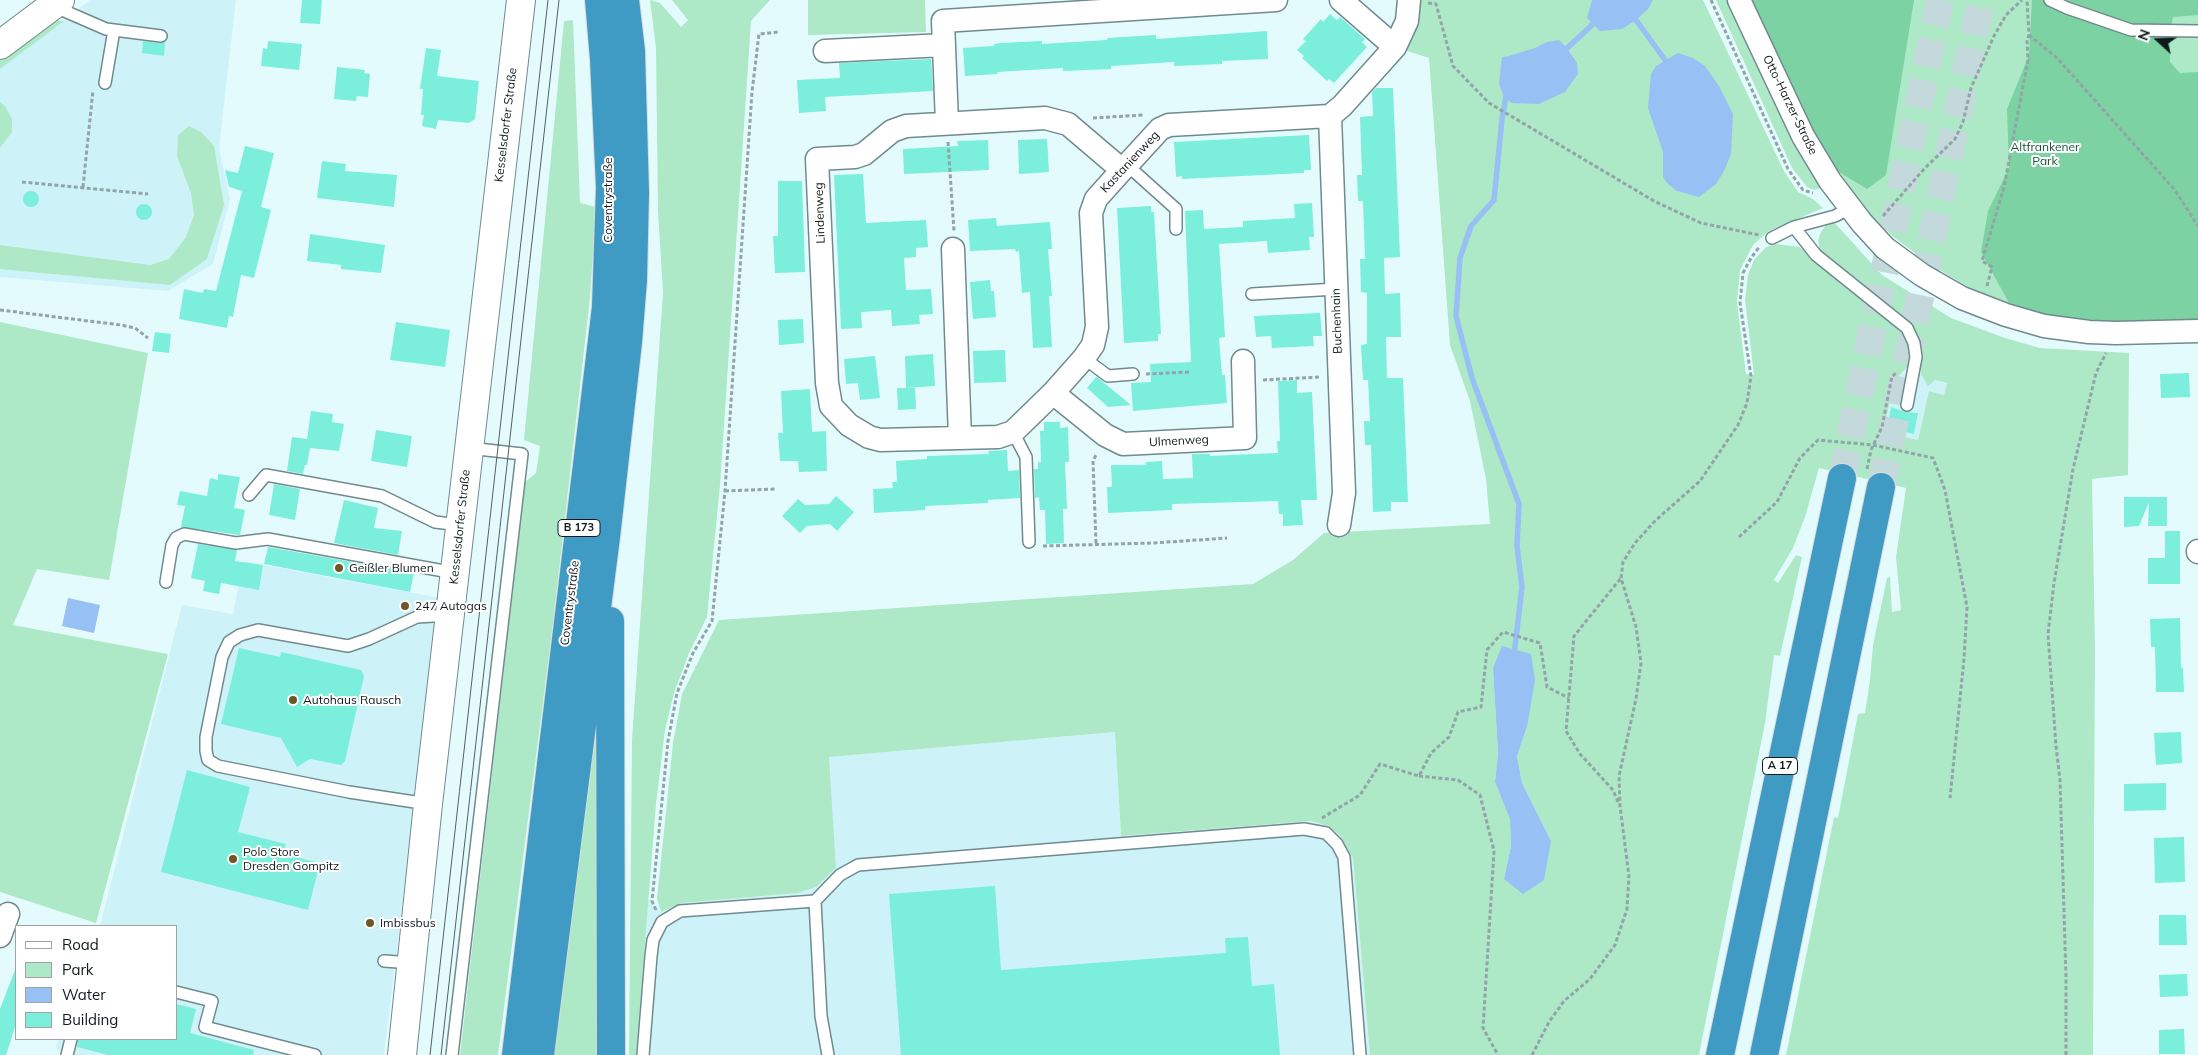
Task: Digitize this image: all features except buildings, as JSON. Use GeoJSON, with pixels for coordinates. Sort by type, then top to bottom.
{"type":"FeatureCollection","features":[{"type":"Feature","properties":{"kind":"highway","name":"Coventrystraße"},"geometry":{"type":"LineString","coordinates":[[516,1055],[606,307],[610,187],[604,59],[599,0]]}},
{"type":"Feature","properties":{"kind":"highway","name":"B 173"},"geometry":{"type":"LineString","coordinates":[[540,1055],[606,537],[628,342],[633,280],[634,184],[631,51],[625,0]]}},
{"type":"Feature","properties":{"kind":"highway"},"geometry":{"type":"LineString","coordinates":[[1764,1055],[1863,481]]}},
{"type":"Feature","properties":{"kind":"highway","name":"A 17"},"geometry":{"type":"LineString","coordinates":[[1720,1055],[1863,481]]}},
{"type":"Feature","properties":{"kind":"highway"},"geometry":{"type":"LineString","coordinates":[[606,537],[610,613],[611,1055]]}},
{"type":"Feature","properties":{"kind":"street","name":"Kesselsdorfer Straße"},"geometry":{"type":"LineString","coordinates":[[402,1055],[428,804],[521,0]]}},
{"type":"Feature","properties":{"kind":"street"},"geometry":{"type":"LineString","coordinates":[[947,123],[943,21],[1276,0]]}},
{"type":"Feature","properties":{"kind":"street"},"geometry":{"type":"LineString","coordinates":[[1341,0],[1395,47]]}},
{"type":"Feature","properties":{"kind":"street"},"geometry":{"type":"LineString","coordinates":[[1330,116],[1342,106],[1395,47],[1408,21],[1409,0]]}},
{"type":"Feature","properties":{"kind":"street","name":"Otto-Harzer-Straße"},"geometry":{"type":"LineString","coordinates":[[1739,0],[1803,136],[1830,181],[1885,248],[1922,275],[1962,298],[1981,306],[2044,326],[2116,334],[2198,331]]}},
{"type":"Feature","properties":{"kind":"street"},"geometry":{"type":"LineString","coordinates":[[0,45],[57,3]]}},
{"type":"Feature","properties":{"kind":"street"},"geometry":{"type":"LineString","coordinates":[[825,51],[944,46]]}},
{"type":"Feature","properties":{"kind":"street","name":"Kastanienweg"},"geometry":{"type":"LineString","coordinates":[[1013,432],[1053,393],[1084,358],[1092,345],[1097,327],[1091,213],[1096,199],[1160,129],[1169,125],[1330,116]]}},
{"type":"Feature","properties":{"kind":"street","name":"Buchenhain"},"geometry":{"type":"LineString","coordinates":[[1330,116],[1344,494],[1339,525]]}},
{"type":"Feature","properties":{"kind":"street","name":"Lindenweg"},"geometry":{"type":"LineString","coordinates":[[960,438],[880,440],[869,437],[849,425],[831,406],[826,383],[817,159],[855,157],[864,154],[892,131],[906,126],[1044,118],[1068,124],[1124,168]]}},
{"type":"Feature","properties":{"kind":"street"},"geometry":{"type":"LineString","coordinates":[[952,249],[960,438],[998,437],[1013,432]]}},
{"type":"Feature","properties":{"kind":"street","name":"Ulmenweg"},"geometry":{"type":"LineString","coordinates":[[1053,393],[1105,435],[1123,444],[1244,438],[1244,371]]}},
{"type":"Feature","properties":{"kind":"street"},"geometry":{"type":"LineString","coordinates":[[0,936],[8,914]]}},
{"type":"Feature","properties":{"kind":"lane"},"geometry":{"type":"LineString","coordinates":[[2050,0],[2067,8],[2131,30],[2198,31]]}},
{"type":"Feature","properties":{"kind":"lane"},"geometry":{"type":"LineString","coordinates":[[57,3],[72,15],[106,29],[161,36]]}},
{"type":"Feature","properties":{"kind":"lane"},"geometry":{"type":"LineString","coordinates":[[105,83],[114,30]]}},
{"type":"Feature","properties":{"kind":"lane"},"geometry":{"type":"LineString","coordinates":[[1124,168],[1176,209],[1176,229]]}},
{"type":"Feature","properties":{"kind":"lane"},"geometry":{"type":"LineString","coordinates":[[1772,238],[1794,227],[1835,216],[1856,215]]}},
{"type":"Feature","properties":{"kind":"lane"},"geometry":{"type":"LineString","coordinates":[[1794,227],[1816,255],[1906,328],[1914,343],[1916,357],[1907,405]]}},
{"type":"Feature","properties":{"kind":"lane"},"geometry":{"type":"LineString","coordinates":[[1252,294],[1336,290]]}},
{"type":"Feature","properties":{"kind":"lane"},"geometry":{"type":"LineString","coordinates":[[1084,358],[1108,376],[1133,374]]}},
{"type":"Feature","properties":{"kind":"lane"},"geometry":{"type":"LineString","coordinates":[[1013,432],[1026,457],[1029,542]]}},
{"type":"Feature","properties":{"kind":"lane"},"geometry":{"type":"LineString","coordinates":[[452,1055],[522,454],[469,448]]}},
{"type":"Feature","properties":{"kind":"lane"},"geometry":{"type":"LineString","coordinates":[[249,495],[266,475],[382,496],[435,522],[460,525]]}},
{"type":"Feature","properties":{"kind":"lane"},"geometry":{"type":"LineString","coordinates":[[166,582],[172,545],[176,538],[184,534],[236,543],[268,539],[455,573]]}},
{"type":"Feature","properties":{"kind":"lane"},"geometry":{"type":"LineString","coordinates":[[428,804],[349,792],[218,766],[208,760],[206,737],[222,657],[229,642],[240,635],[258,630],[348,646],[369,639],[417,617],[450,615]]}},
{"type":"Feature","properties":{"kind":"lane"},"geometry":{"type":"LineString","coordinates":[[642,1055],[653,940],[662,922],[680,911],[816,901],[840,875],[858,865],[1304,828],[1326,833],[1337,844],[1344,857],[1360,1055]]}},
{"type":"Feature","properties":{"kind":"lane"},"geometry":{"type":"LineString","coordinates":[[816,901],[821,1016],[828,1055]]}},
{"type":"Feature","properties":{"kind":"lane"},"geometry":{"type":"LineString","coordinates":[[384,961],[412,963]]}},
{"type":"Feature","properties":{"kind":"lane"},"geometry":{"type":"LineString","coordinates":[[178,992],[212,1001],[205,1027],[315,1055]]}},
{"type":"Feature","properties":{"kind":"lane"},"geometry":{"type":"LineString","coordinates":[[67,1055],[71,1040]]}},
{"type":"Feature","properties":{"kind":"path"},"geometry":{"type":"LineString","coordinates":[[1856,215],[1885,216],[1925,168],[1955,139],[1963,122],[1972,88],[1994,36],[2006,15],[2022,0]]}},
{"type":"Feature","properties":{"kind":"path"},"geometry":{"type":"LineString","coordinates":[[1981,306],[1992,267],[1982,261],[2004,187],[2028,60],[2026,40],[2029,35],[2027,0]]}},
{"type":"Feature","properties":{"kind":"path"},"geometry":{"type":"LineString","coordinates":[[1436,4],[1453,66],[1489,103],[1654,201],[1700,222],[1772,238]]}},
{"type":"Feature","properties":{"kind":"path"},"geometry":{"type":"LineString","coordinates":[[662,922],[652,900],[668,741],[677,693],[694,653],[712,621],[724,491],[759,34],[778,32]]}},
{"type":"Feature","properties":{"kind":"path"},"geometry":{"type":"LineString","coordinates":[[2029,35],[2057,58],[2174,188],[2198,226]]}},
{"type":"Feature","properties":{"kind":"path"},"geometry":{"type":"LineString","coordinates":[[83,187],[93,90]]}},
{"type":"Feature","properties":{"kind":"path"},"geometry":{"type":"LineString","coordinates":[[1068,124],[1075,119],[1160,114],[1169,125]]}},
{"type":"Feature","properties":{"kind":"path"},"geometry":{"type":"LineString","coordinates":[[947,123],[954,241],[952,249]]}},
{"type":"Feature","properties":{"kind":"path"},"geometry":{"type":"LineString","coordinates":[[22,182],[148,194]]}},
{"type":"Feature","properties":{"kind":"path"},"geometry":{"type":"LineString","coordinates":[[1532,1055],[1549,1022],[1564,1001],[1590,980],[1615,945],[1627,909],[1629,876],[1620,806],[1619,776],[1636,699],[1641,663],[1636,627],[1621,578],[1623,562],[1635,543],[1655,521],[1700,481],[1738,425],[1747,403],[1750,376],[1740,303],[1744,273],[1758,247],[1772,238]]}},
{"type":"Feature","properties":{"kind":"path"},"geometry":{"type":"LineString","coordinates":[[0,310],[121,325],[135,328],[148,338]]}},
{"type":"Feature","properties":{"kind":"path"},"geometry":{"type":"LineString","coordinates":[[2066,1055],[2066,977],[2060,780],[2048,634],[2054,583],[2073,469],[2096,373],[2116,334]]}},
{"type":"Feature","properties":{"kind":"path"},"geometry":{"type":"LineString","coordinates":[[1244,371],[1339,375]]}},
{"type":"Feature","properties":{"kind":"path"},"geometry":{"type":"LineString","coordinates":[[1133,374],[1190,372]]}},
{"type":"Feature","properties":{"kind":"path"},"geometry":{"type":"LineString","coordinates":[[1863,481],[1873,445],[1882,427],[1892,376]]}},
{"type":"Feature","properties":{"kind":"path"},"geometry":{"type":"LineString","coordinates":[[1096,543],[1093,461],[1105,435]]}},
{"type":"Feature","properties":{"kind":"path"},"geometry":{"type":"LineString","coordinates":[[1739,537],[1777,502],[1800,458],[1818,440],[1873,445],[1933,458],[1945,490],[1967,607],[1964,659],[1950,798]]}},
{"type":"Feature","properties":{"kind":"path"},"geometry":{"type":"LineString","coordinates":[[724,491],[775,489]]}},
{"type":"Feature","properties":{"kind":"path"},"geometry":{"type":"LineString","coordinates":[[1029,542],[1042,546],[1096,543],[1153,543],[1227,538]]}},
{"type":"Feature","properties":{"kind":"path"},"geometry":{"type":"LineString","coordinates":[[1620,806],[1613,790],[1580,754],[1566,731],[1574,636],[1621,578]]}},
{"type":"Feature","properties":{"kind":"path"},"geometry":{"type":"LineString","coordinates":[[1419,776],[1430,753],[1449,738],[1458,712],[1482,707],[1487,650],[1503,632],[1540,644],[1547,687],[1569,698]]}},
{"type":"Feature","properties":{"kind":"path"},"geometry":{"type":"LineString","coordinates":[[1304,828],[1360,795],[1380,764],[1419,776],[1458,780],[1480,795],[1494,851],[1483,1028],[1498,1055]]}},
{"type":"Feature","properties":{"kind":"shaded area"},"geometry":{"type":"Polygon","coordinates":[[[90,0],[236,0],[219,148],[230,199],[213,264],[168,291],[0,277],[0,69],[90,0]]]}},
{"type":"Feature","properties":{"kind":"shaded area"},"geometry":{"type":"Polygon","coordinates":[[[1908,366],[1920,369],[1921,374],[1947,384],[1944,395],[1929,391],[1918,440],[1883,432],[1895,380],[1908,366]]]}},
{"type":"Feature","properties":{"kind":"shaded area"},"geometry":{"type":"Polygon","coordinates":[[[243,561],[440,598],[384,1055],[78,1055],[55,1049],[59,1040],[178,1040],[178,925],[100,925],[182,605],[233,614],[243,561]]]}},
{"type":"Feature","properties":{"kind":"shaded area"},"geometry":{"type":"Polygon","coordinates":[[[1115,732],[1121,836],[1311,821],[1328,826],[1339,834],[1353,858],[1370,1055],[636,1055],[648,899],[661,912],[682,903],[798,893],[816,887],[836,868],[828,757],[1115,732]]]}},
{"type":"Feature","properties":{"kind":"green space"},"geometry":{"type":"Polygon","coordinates":[[[650,0],[660,3],[681,27],[688,20],[672,0],[770,0],[751,21],[720,485],[707,617],[689,653],[674,693],[665,730],[656,804],[636,1055],[629,1055],[632,740],[663,292],[658,211],[656,48],[650,0]]]}},
{"type":"Feature","properties":{"kind":"green space"},"geometry":{"type":"Polygon","coordinates":[[[808,0],[925,0],[926,32],[808,35],[808,0]]]}},
{"type":"Feature","properties":{"kind":"green space"},"geometry":{"type":"Polygon","coordinates":[[[1414,0],[1703,0],[1784,171],[1798,192],[1813,199],[1823,208],[1769,231],[1753,245],[1740,270],[1737,302],[1746,374],[1754,375],[1745,300],[1748,275],[1754,260],[1766,247],[1776,244],[1800,247],[1901,332],[1909,348],[1908,366],[1895,380],[1883,432],[1918,440],[1929,391],[1944,395],[1947,383],[1935,380],[1928,386],[1921,374],[1919,341],[1910,323],[1820,251],[1818,240],[1821,232],[1825,226],[1834,222],[1882,275],[1951,318],[2005,338],[2040,348],[2129,353],[2128,475],[2092,479],[2095,648],[2093,1055],[1786,1055],[1834,817],[1838,818],[1858,714],[1865,713],[1873,645],[1887,578],[1890,577],[1892,612],[1901,610],[1896,557],[1906,488],[1819,468],[1805,517],[1793,548],[1774,580],[1778,583],[1796,555],[1802,557],[1780,656],[1774,655],[1765,723],[1699,1055],[1370,1055],[1353,858],[1339,834],[1328,826],[1311,821],[1121,836],[1115,732],[829,757],[836,868],[816,887],[798,893],[682,903],[661,912],[657,899],[673,743],[682,694],[719,620],[1253,584],[1293,560],[1324,533],[1490,524],[1486,479],[1470,401],[1450,345],[1429,58],[1401,49],[1414,0]],[[1493,668],[1498,753],[1495,782],[1510,818],[1511,846],[1504,879],[1551,841],[1522,783],[1517,756],[1527,727],[1493,668]]]}},
{"type":"Feature","properties":{"kind":"green space"},"geometry":{"type":"Polygon","coordinates":[[[1716,0],[1728,0],[1795,143],[1822,188],[1814,190],[1807,187],[1792,168],[1716,0]]]}},
{"type":"Feature","properties":{"kind":"green space","name":"Altfrankener Park"},"geometry":{"type":"Polygon","coordinates":[[[1751,0],[2198,0],[2198,320],[2047,317],[1970,288],[1933,266],[1896,239],[1864,210],[1811,129],[1751,0]]]}},
{"type":"Feature","properties":{"kind":"green space"},"geometry":{"type":"Polygon","coordinates":[[[1751,0],[1914,0],[1886,175],[1867,189],[1839,172],[1811,129],[1751,0]]]}},
{"type":"Feature","properties":{"kind":"green space"},"geometry":{"type":"Polygon","coordinates":[[[2032,0],[2198,0],[2198,15],[2173,17],[2170,31],[2170,62],[2180,73],[2198,72],[2198,320],[2095,323],[2047,317],[2009,303],[1981,252],[1988,211],[2009,168],[2007,109],[2029,55],[2032,0]]]}},
{"type":"Feature","properties":{"kind":"green space"},"geometry":{"type":"Polygon","coordinates":[[[48,19],[64,21],[0,69],[0,56],[48,19]]]}},
{"type":"Feature","properties":{"kind":"green space"},"geometry":{"type":"Polygon","coordinates":[[[573,20],[580,203],[596,207],[590,298],[553,623],[498,1055],[460,1055],[525,482],[536,473],[540,446],[524,440],[564,21],[573,20]]]}},
{"type":"Feature","properties":{"kind":"green space"},"geometry":{"type":"Polygon","coordinates":[[[0,102],[5,106],[12,119],[12,132],[0,148],[0,102]]]}},
{"type":"Feature","properties":{"kind":"green space"},"geometry":{"type":"Polygon","coordinates":[[[189,126],[201,132],[214,146],[224,205],[207,259],[170,285],[0,269],[0,245],[150,265],[169,259],[186,237],[194,215],[191,193],[177,156],[178,135],[189,126]]]}},
{"type":"Feature","properties":{"kind":"green space"},"geometry":{"type":"Polygon","coordinates":[[[0,322],[148,353],[109,580],[37,569],[13,625],[168,654],[96,923],[0,892],[0,322]]]}},
{"type":"Feature","properties":{"kind":"green space"},"geometry":{"type":"Polygon","coordinates":[[[599,669],[603,1055],[552,1055],[599,669]]]}},
{"type":"Feature","properties":{"kind":"water"},"geometry":{"type":"Polygon","coordinates":[[[1592,0],[1653,0],[1648,9],[1622,29],[1600,31],[1587,18],[1592,0]]]}},
{"type":"Feature","properties":{"kind":"water"},"geometry":{"type":"Polygon","coordinates":[[[1559,40],[1577,63],[1578,74],[1565,92],[1539,104],[1511,103],[1503,94],[1499,84],[1502,57],[1535,48],[1547,42],[1559,40]]]}},
{"type":"Feature","properties":{"kind":"water"},"geometry":{"type":"Polygon","coordinates":[[[1678,53],[1693,58],[1705,66],[1719,86],[1733,114],[1731,154],[1716,184],[1699,197],[1677,191],[1663,177],[1663,152],[1648,108],[1651,74],[1656,66],[1678,53]]]}},
{"type":"Feature","properties":{"kind":"water"},"geometry":{"type":"Polygon","coordinates":[[[68,598],[100,605],[94,633],[62,626],[68,598]]]}},
{"type":"Feature","properties":{"kind":"water"},"geometry":{"type":"Polygon","coordinates":[[[1502,646],[1531,654],[1535,680],[1527,727],[1517,756],[1522,783],[1551,841],[1544,880],[1523,894],[1504,879],[1511,846],[1510,819],[1495,782],[1498,753],[1493,668],[1502,646]]]}},
{"type":"Feature","properties":{"kind":"waterway"},"geometry":{"type":"LineString","coordinates":[[1636,20],[1665,60]]}},
{"type":"Feature","properties":{"kind":"waterway"},"geometry":{"type":"LineString","coordinates":[[1563,52],[1593,24]]}},
{"type":"Feature","properties":{"kind":"waterway"},"geometry":{"type":"LineString","coordinates":[[1507,90],[1502,119],[1494,200],[1471,226],[1460,258],[1456,316],[1472,378],[1519,504],[1517,546],[1522,587],[1514,655]]}},
{"type":"Feature","properties":{"kind":"tunnel"},"geometry":{"type":"LineString","coordinates":[[1842,478],[1940,0]]}},
{"type":"Feature","properties":{"kind":"tunnel"},"geometry":{"type":"LineString","coordinates":[[1881,487],[1981,0]]}},
{"type":"Feature","properties":{"kind":"tram line"},"geometry":{"type":"LineString","coordinates":[[430,1055],[548,0]]}},
{"type":"Feature","properties":{"kind":"tram line"},"geometry":{"type":"LineString","coordinates":[[441,1055],[559,0]]}},
{"type":"Feature","properties":{"kind":"place","name":"Geißler Blumen"},"geometry":{"type":"Point","coordinates":[339,568]}},
{"type":"Feature","properties":{"kind":"place","name":"247 Autogas"},"geometry":{"type":"Point","coordinates":[405,606]}},
{"type":"Feature","properties":{"kind":"place","name":"Autohaus Rausch"},"geometry":{"type":"Point","coordinates":[293,700]}},
{"type":"Feature","properties":{"kind":"place","name":"Polo Store Dresden Gompitz"},"geometry":{"type":"Point","coordinates":[233,859]}},
{"type":"Feature","properties":{"kind":"place","name":"Imbissbus"},"geometry":{"type":"Point","coordinates":[370,923]}}]}
